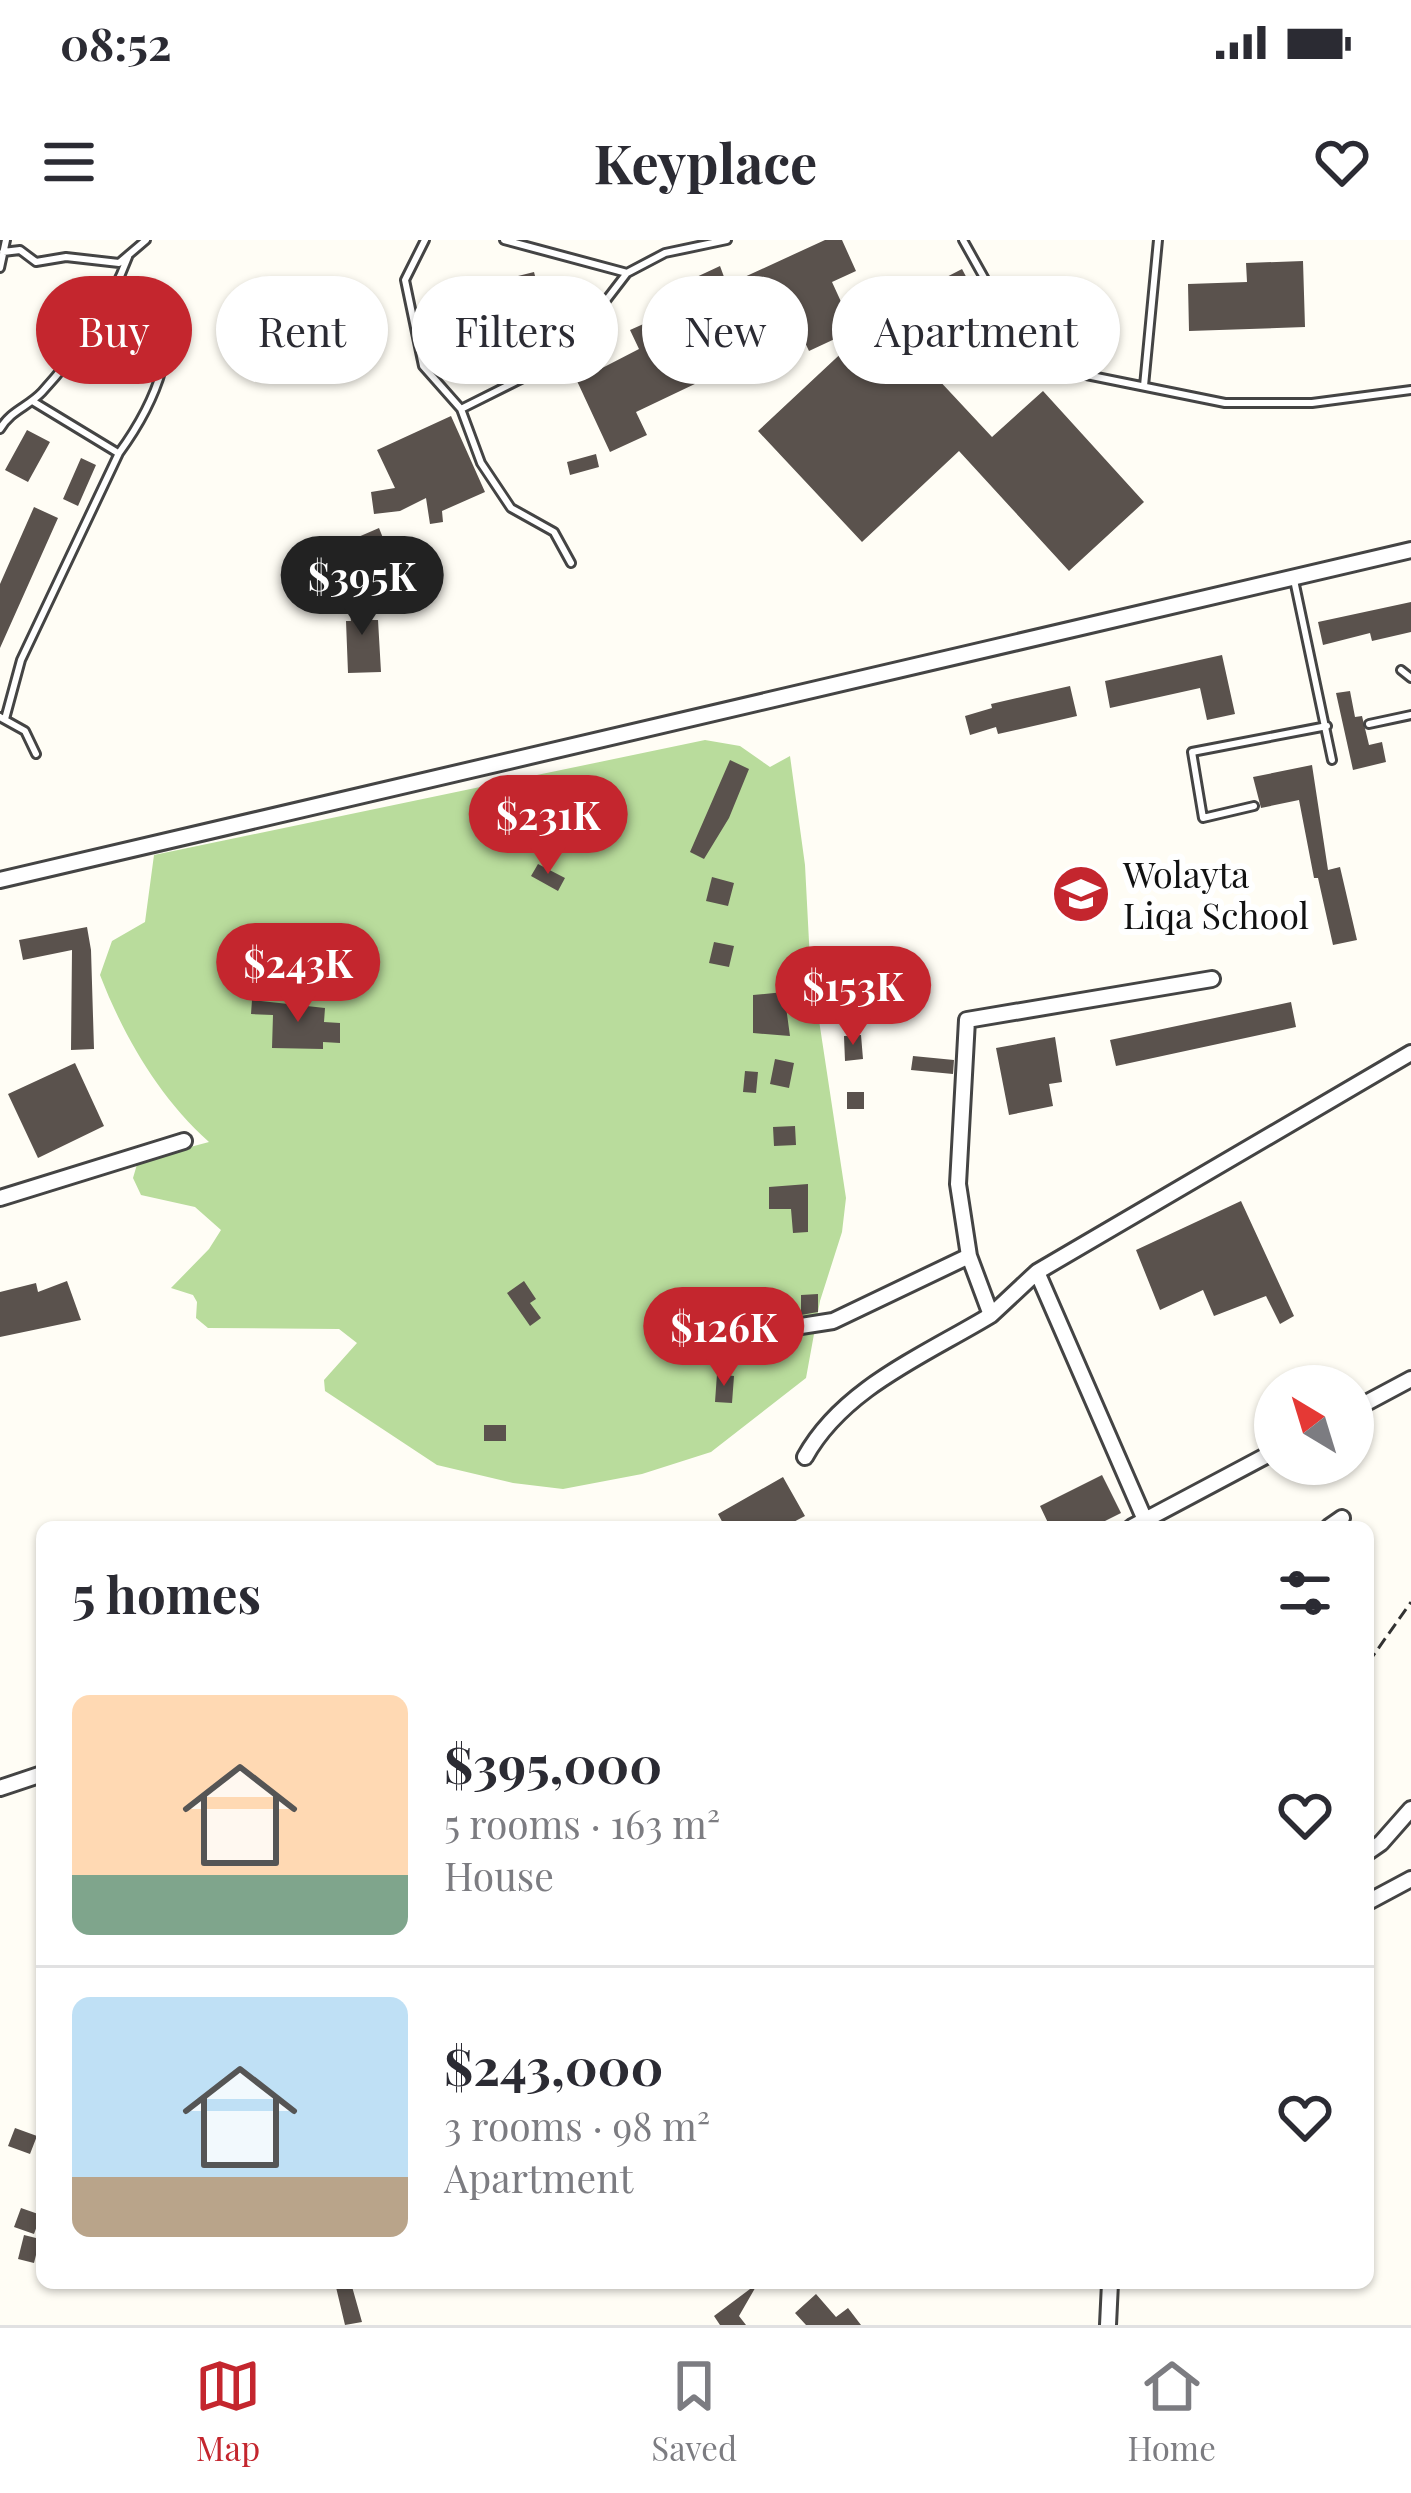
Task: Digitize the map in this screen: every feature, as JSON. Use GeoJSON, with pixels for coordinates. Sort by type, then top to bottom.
{"type":"FeatureCollection","features":[{"type":"Feature","properties":{"kind":"street"},"geometry":{"type":"LineString","coordinates":[[0,880],[1411,550]]}},
{"type":"Feature","properties":{"kind":"street"},"geometry":{"type":"LineString","coordinates":[[991,1315],[969,1256],[958,1184],[967,1020],[1212,979]]}},
{"type":"Feature","properties":{"kind":"street"},"geometry":{"type":"LineString","coordinates":[[805,1457],[820,1430],[848,1402],[991,1315],[1037,1272],[1411,1053]]}},
{"type":"Feature","properties":{"kind":"street"},"geometry":{"type":"LineString","coordinates":[[0,1198],[184,1141]]}},
{"type":"Feature","properties":{"kind":"street"},"geometry":{"type":"LineString","coordinates":[[750,1334],[833,1321],[969,1256]]}},
{"type":"Feature","properties":{"kind":"street"},"geometry":{"type":"LineString","coordinates":[[1037,1272],[1138,1521]]}},
{"type":"Feature","properties":{"kind":"street"},"geometry":{"type":"LineString","coordinates":[[1374,1399],[1411,1379]]}},
{"type":"Feature","properties":{"kind":"street"},"geometry":{"type":"LineString","coordinates":[[1143,1521],[1254,1462]]}},
{"type":"Feature","properties":{"kind":"street"},"geometry":{"type":"LineString","coordinates":[[0,1788],[36,1776]]}},
{"type":"Feature","properties":{"kind":"street"},"geometry":{"type":"LineString","coordinates":[[1374,1848],[1411,1810]]}},
{"type":"Feature","properties":{"kind":"street"},"geometry":{"type":"LineString","coordinates":[[1374,1899],[1411,1879]]}},
{"type":"Feature","properties":{"kind":"street"},"geometry":{"type":"LineString","coordinates":[[1108,2325],[1110,2289]]}},
{"type":"Feature","properties":{"kind":"lane"},"geometry":{"type":"LineString","coordinates":[[0,268],[6,240]]}},
{"type":"Feature","properties":{"kind":"lane"},"geometry":{"type":"LineString","coordinates":[[3,253],[20,250],[36,262],[66,257],[119,263],[146,240]]}},
{"type":"Feature","properties":{"kind":"lane"},"geometry":{"type":"LineString","coordinates":[[425,240],[405,280],[423,366],[461,409],[481,463],[511,508],[554,532],[571,563]]}},
{"type":"Feature","properties":{"kind":"lane"},"geometry":{"type":"LineString","coordinates":[[504,240],[627,273]]}},
{"type":"Feature","properties":{"kind":"lane"},"geometry":{"type":"LineString","coordinates":[[461,409],[561,359],[627,273],[665,253],[727,240]]}},
{"type":"Feature","properties":{"kind":"lane"},"geometry":{"type":"LineString","coordinates":[[963,240],[1006,316],[1047,367],[1225,403],[1312,403],[1411,390]]}},
{"type":"Feature","properties":{"kind":"lane"},"geometry":{"type":"LineString","coordinates":[[1144,386],[1158,240]]}},
{"type":"Feature","properties":{"kind":"lane"},"geometry":{"type":"LineString","coordinates":[[120,276],[128,257]]}},
{"type":"Feature","properties":{"kind":"lane"},"geometry":{"type":"LineString","coordinates":[[0,429],[9,414],[34,401],[47,384]]}},
{"type":"Feature","properties":{"kind":"lane"},"geometry":{"type":"LineString","coordinates":[[36,754],[25,731],[3,718],[21,660],[156,384]]}},
{"type":"Feature","properties":{"kind":"lane"},"geometry":{"type":"LineString","coordinates":[[34,401],[118,453]]}},
{"type":"Feature","properties":{"kind":"lane"},"geometry":{"type":"LineString","coordinates":[[1293,576],[1332,760]]}},
{"type":"Feature","properties":{"kind":"lane"},"geometry":{"type":"LineString","coordinates":[[1401,670],[1411,678]]}},
{"type":"Feature","properties":{"kind":"lane"},"geometry":{"type":"LineString","coordinates":[[1369,724],[1411,715]]}},
{"type":"Feature","properties":{"kind":"lane"},"geometry":{"type":"LineString","coordinates":[[1254,806],[1203,818],[1192,752],[1327,726]]}},
{"type":"Feature","properties":{"kind":"path"},"geometry":{"type":"LineString","coordinates":[[1374,1654],[1411,1602]]}},
{"type":"Feature","properties":{"kind":"green space"},"geometry":{"type":"Polygon","coordinates":[[[705,740],[740,746],[770,767],[790,756],[805,865],[810,961],[846,1198],[806,1378],[711,1452],[642,1474],[563,1489],[437,1465],[325,1391],[324,1380],[357,1343],[339,1329],[208,1328],[196,1318],[193,1295],[171,1288],[221,1230],[195,1207],[141,1195],[133,1178],[138,1161],[209,1142],[159,1086],[120,1021],[100,975],[112,941],[145,922],[154,855],[705,740]]]}},
{"type":"Feature","properties":{"kind":"building"},"geometry":{"type":"Polygon","coordinates":[[[825,240],[842,240],[856,271],[832,276],[832,340],[809,351],[808,276],[747,276],[825,240]]]}},
{"type":"Feature","properties":{"kind":"building"},"geometry":{"type":"Polygon","coordinates":[[[1303,261],[1305,327],[1189,331],[1188,284],[1247,282],[1246,263],[1303,261]]]}},
{"type":"Feature","properties":{"kind":"building"},"geometry":{"type":"Polygon","coordinates":[[[720,266],[724,276],[699,276],[720,266]]]}},
{"type":"Feature","properties":{"kind":"building"},"geometry":{"type":"Polygon","coordinates":[[[642,325],[642,384],[695,384],[636,412],[647,435],[610,452],[578,384],[618,384],[618,360],[639,349],[630,330],[642,325]]]}},
{"type":"Feature","properties":{"kind":"building"},"geometry":{"type":"Polygon","coordinates":[[[832,362],[832,384],[943,384],[992,437],[1043,391],[1144,502],[1069,571],[959,451],[862,542],[758,431],[832,362]]]}},
{"type":"Feature","properties":{"kind":"building"},"geometry":{"type":"Polygon","coordinates":[[[451,416],[485,492],[442,511],[443,522],[430,524],[426,498],[400,511],[374,514],[371,492],[395,488],[377,450],[451,416]]]}},
{"type":"Feature","properties":{"kind":"building"},"geometry":{"type":"Polygon","coordinates":[[[27,430],[50,442],[28,482],[5,470],[27,430]]]}},
{"type":"Feature","properties":{"kind":"building"},"geometry":{"type":"Polygon","coordinates":[[[596,454],[599,467],[570,475],[567,462],[596,454]]]}},
{"type":"Feature","properties":{"kind":"building"},"geometry":{"type":"Polygon","coordinates":[[[81,458],[96,465],[78,506],[63,499],[81,458]]]}},
{"type":"Feature","properties":{"kind":"building"},"geometry":{"type":"Polygon","coordinates":[[[34,507],[58,518],[0,648],[0,584],[34,507]]]}},
{"type":"Feature","properties":{"kind":"building"},"geometry":{"type":"Polygon","coordinates":[[[379,528],[389,553],[352,568],[342,544],[379,528]]]}},
{"type":"Feature","properties":{"kind":"building"},"geometry":{"type":"Polygon","coordinates":[[[368,596],[371,620],[378,620],[381,672],[348,673],[348,599],[368,596]]]}},
{"type":"Feature","properties":{"kind":"building"},"geometry":{"type":"Polygon","coordinates":[[[1411,602],[1411,632],[1372,641],[1370,633],[1323,645],[1318,622],[1411,602]]]}},
{"type":"Feature","properties":{"kind":"building"},"geometry":{"type":"Polygon","coordinates":[[[1222,655],[1235,714],[1207,720],[1200,688],[1110,708],[1105,681],[1222,655]]]}},
{"type":"Feature","properties":{"kind":"building"},"geometry":{"type":"Polygon","coordinates":[[[1070,686],[1077,716],[998,734],[996,727],[970,735],[965,716],[992,708],[991,704],[1070,686]]]}},
{"type":"Feature","properties":{"kind":"building"},"geometry":{"type":"Polygon","coordinates":[[[1350,691],[1355,717],[1362,716],[1369,745],[1382,742],[1386,762],[1353,770],[1336,693],[1350,691]]]}},
{"type":"Feature","properties":{"kind":"building"},"geometry":{"type":"Polygon","coordinates":[[[730,760],[749,769],[729,818],[704,859],[690,852],[730,760]]]}},
{"type":"Feature","properties":{"kind":"building"},"geometry":{"type":"Polygon","coordinates":[[[1312,765],[1328,870],[1340,867],[1357,940],[1333,945],[1299,800],[1261,808],[1253,777],[1312,765]]]}},
{"type":"Feature","properties":{"kind":"building"},"geometry":{"type":"Polygon","coordinates":[[[538,864],[565,878],[558,891],[531,876],[538,864]]]}},
{"type":"Feature","properties":{"kind":"building"},"geometry":{"type":"Polygon","coordinates":[[[712,877],[734,883],[728,906],[706,901],[712,877]]]}},
{"type":"Feature","properties":{"kind":"building"},"geometry":{"type":"Polygon","coordinates":[[[87,927],[94,1049],[71,1050],[72,950],[23,960],[19,940],[87,927]]]}},
{"type":"Feature","properties":{"kind":"building"},"geometry":{"type":"Polygon","coordinates":[[[714,942],[734,946],[729,967],[709,963],[714,942]]]}},
{"type":"Feature","properties":{"kind":"building"},"geometry":{"type":"Polygon","coordinates":[[[784,992],[790,1036],[753,1033],[753,995],[784,992]]]}},
{"type":"Feature","properties":{"kind":"building"},"geometry":{"type":"Polygon","coordinates":[[[252,1000],[325,1008],[324,1022],[340,1023],[340,1043],[323,1042],[323,1049],[272,1048],[273,1015],[251,1014],[252,1000]]]}},
{"type":"Feature","properties":{"kind":"building"},"geometry":{"type":"Polygon","coordinates":[[[1291,1002],[1296,1027],[1116,1066],[1110,1040],[1291,1002]]]}},
{"type":"Feature","properties":{"kind":"building"},"geometry":{"type":"Polygon","coordinates":[[[861,1035],[863,1059],[845,1061],[844,1036],[861,1035]]]}},
{"type":"Feature","properties":{"kind":"building"},"geometry":{"type":"Polygon","coordinates":[[[1055,1037],[1062,1082],[1049,1084],[1053,1106],[1009,1115],[996,1048],[1055,1037]]]}},
{"type":"Feature","properties":{"kind":"building"},"geometry":{"type":"Polygon","coordinates":[[[913,1056],[954,1060],[953,1074],[911,1070],[913,1056]]]}},
{"type":"Feature","properties":{"kind":"building"},"geometry":{"type":"Polygon","coordinates":[[[775,1059],[794,1063],[789,1088],[770,1084],[775,1059]]]}},
{"type":"Feature","properties":{"kind":"building"},"geometry":{"type":"Polygon","coordinates":[[[75,1063],[104,1126],[38,1158],[8,1094],[75,1063]]]}},
{"type":"Feature","properties":{"kind":"building"},"geometry":{"type":"Polygon","coordinates":[[[745,1071],[758,1072],[756,1093],[743,1092],[745,1071]]]}},
{"type":"Feature","properties":{"kind":"building"},"geometry":{"type":"Polygon","coordinates":[[[847,1092],[864,1092],[864,1109],[847,1109],[847,1092]]]}},
{"type":"Feature","properties":{"kind":"building"},"geometry":{"type":"Polygon","coordinates":[[[795,1126],[796,1145],[774,1146],[773,1127],[795,1126]]]}},
{"type":"Feature","properties":{"kind":"building"},"geometry":{"type":"Polygon","coordinates":[[[808,1184],[808,1232],[793,1233],[791,1209],[769,1209],[769,1187],[808,1184]]]}},
{"type":"Feature","properties":{"kind":"building"},"geometry":{"type":"Polygon","coordinates":[[[1241,1201],[1294,1316],[1280,1324],[1266,1296],[1214,1316],[1203,1290],[1160,1310],[1136,1250],[1241,1201]]]}},
{"type":"Feature","properties":{"kind":"building"},"geometry":{"type":"Polygon","coordinates":[[[67,1281],[81,1320],[0,1337],[0,1292],[36,1283],[38,1292],[67,1281]]]}},
{"type":"Feature","properties":{"kind":"building"},"geometry":{"type":"Polygon","coordinates":[[[524,1281],[536,1299],[530,1303],[541,1318],[530,1326],[507,1293],[524,1281]]]}},
{"type":"Feature","properties":{"kind":"building"},"geometry":{"type":"Polygon","coordinates":[[[818,1294],[818,1312],[801,1315],[801,1295],[818,1294]]]}},
{"type":"Feature","properties":{"kind":"building"},"geometry":{"type":"Polygon","coordinates":[[[717,1374],[734,1376],[732,1403],[715,1402],[717,1374]]]}},
{"type":"Feature","properties":{"kind":"building"},"geometry":{"type":"Polygon","coordinates":[[[484,1425],[506,1425],[506,1441],[484,1441],[484,1425]]]}},
{"type":"Feature","properties":{"kind":"building"},"geometry":{"type":"Polygon","coordinates":[[[1102,1475],[1121,1513],[1105,1521],[1047,1521],[1040,1506],[1102,1475]]]}},
{"type":"Feature","properties":{"kind":"building"},"geometry":{"type":"Polygon","coordinates":[[[783,1477],[805,1516],[795,1521],[722,1521],[718,1514],[783,1477]]]}},
{"type":"Feature","properties":{"kind":"building"},"geometry":{"type":"Polygon","coordinates":[[[15,2128],[36,2136],[30,2154],[8,2146],[15,2128]]]}},
{"type":"Feature","properties":{"kind":"building"},"geometry":{"type":"Polygon","coordinates":[[[21,2208],[36,2213],[34,2234],[14,2227],[21,2208]]]}},
{"type":"Feature","properties":{"kind":"building"},"geometry":{"type":"Polygon","coordinates":[[[24,2235],[36,2238],[34,2263],[18,2259],[24,2235]]]}},
{"type":"Feature","properties":{"kind":"building"},"geometry":{"type":"Polygon","coordinates":[[[336,2289],[353,2289],[362,2322],[345,2325],[336,2289]]]}},
{"type":"Feature","properties":{"kind":"building"},"geometry":{"type":"Polygon","coordinates":[[[755,2289],[739,2316],[746,2325],[720,2325],[714,2316],[755,2289]]]}},
{"type":"Feature","properties":{"kind":"building"},"geometry":{"type":"Polygon","coordinates":[[[816,2294],[836,2317],[848,2308],[861,2325],[806,2325],[795,2313],[816,2294]]]}},
{"type":"Feature","properties":{"kind":"place","name":"Wolayta Liqa School"},"geometry":{"type":"Point","coordinates":[1081,894]}}]}
